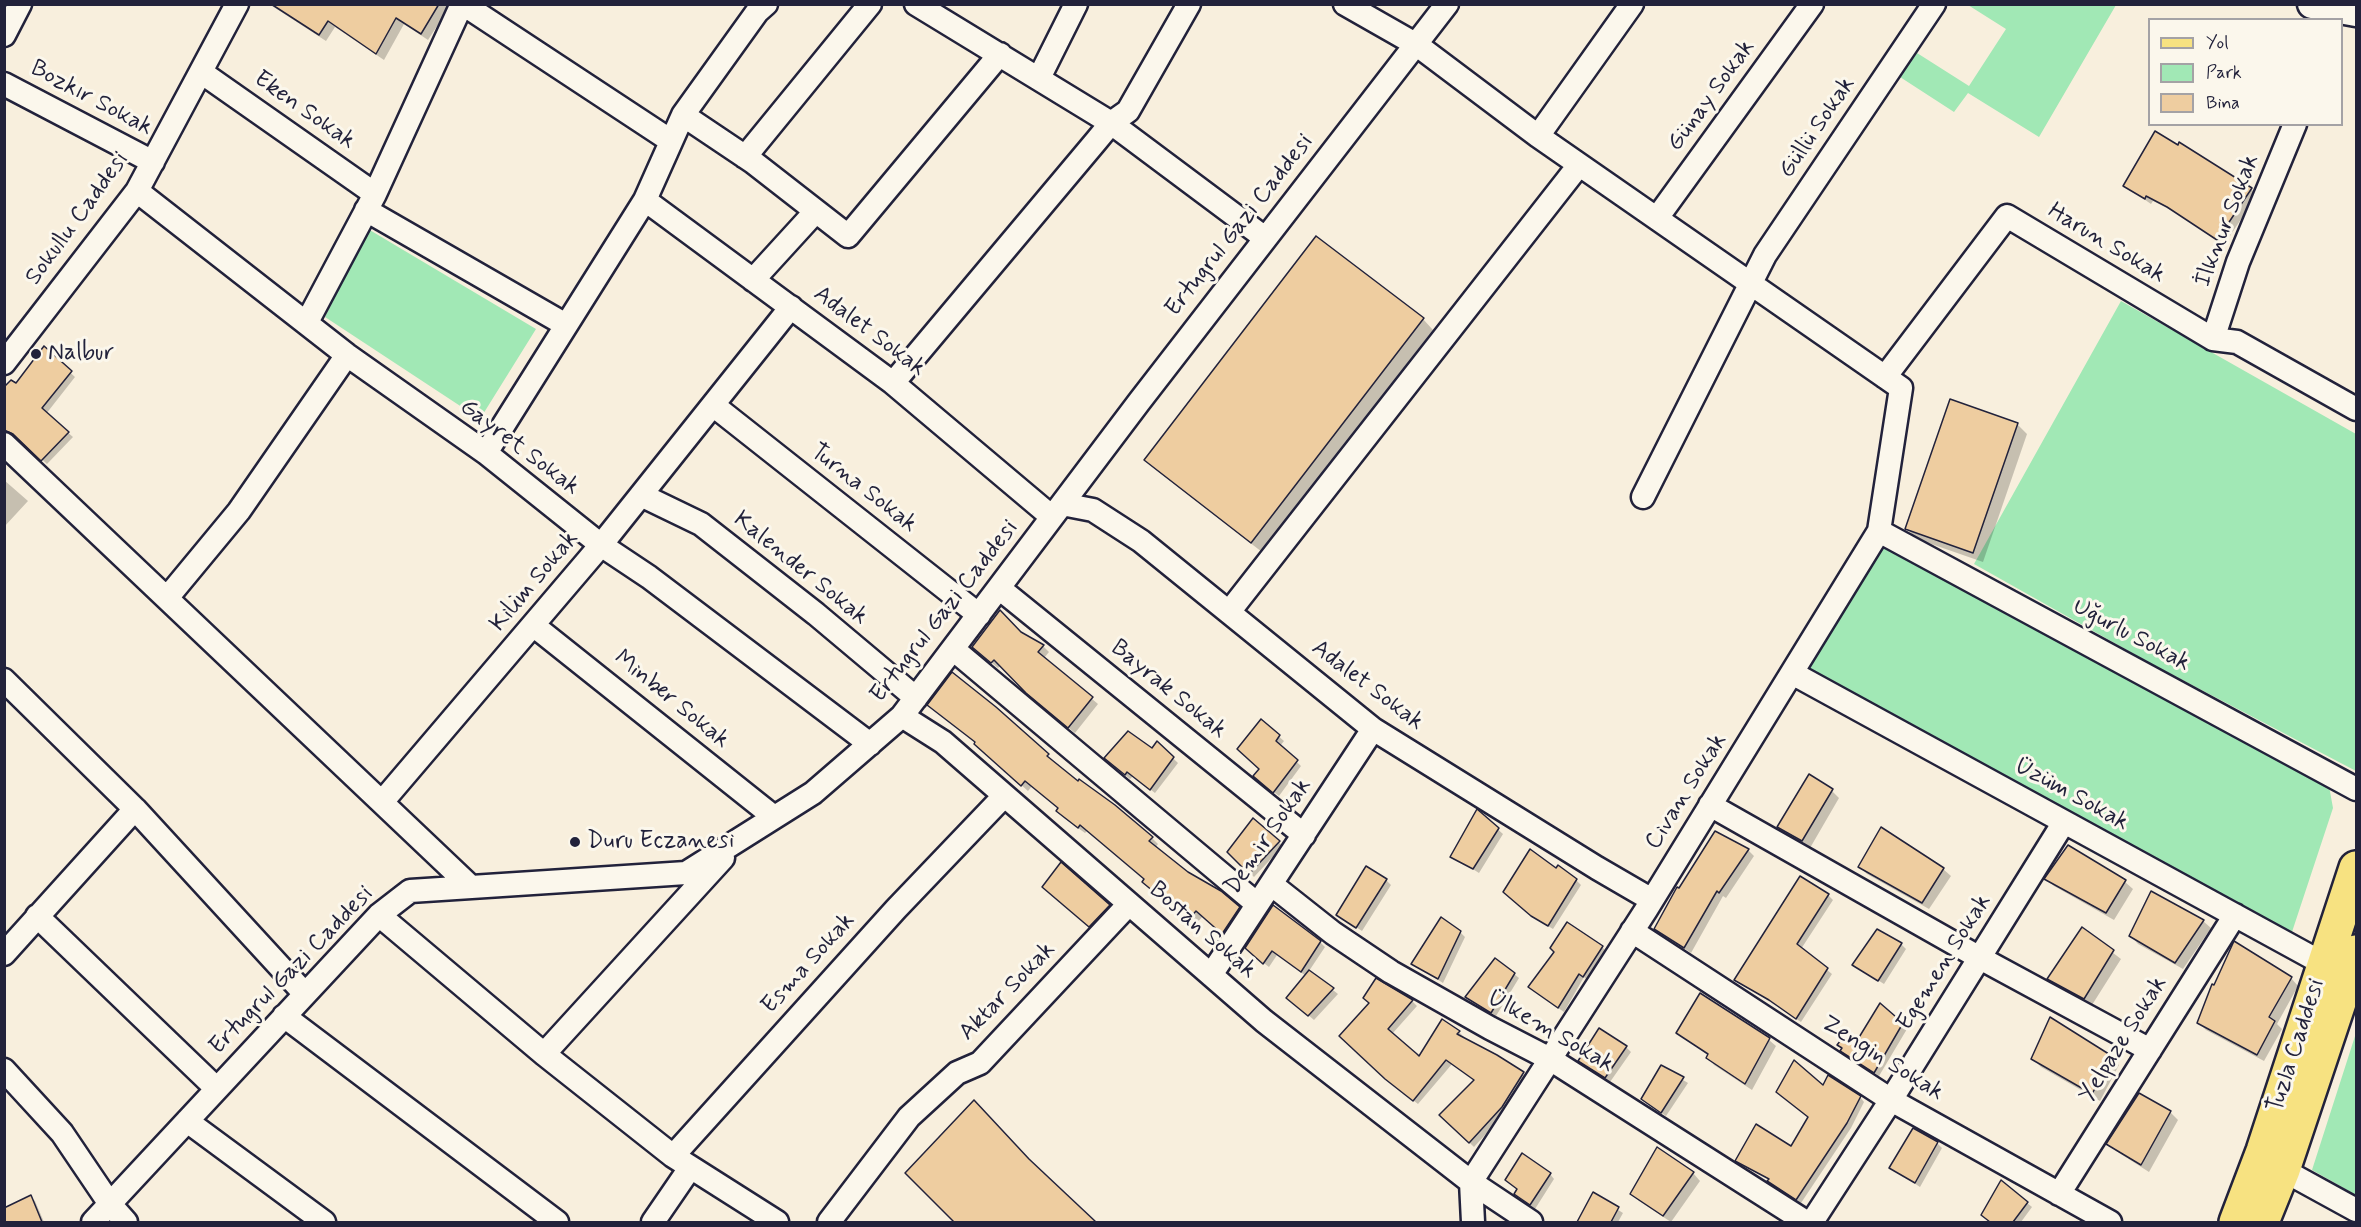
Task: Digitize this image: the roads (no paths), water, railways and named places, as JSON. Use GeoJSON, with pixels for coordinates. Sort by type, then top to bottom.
{"type":"FeatureCollection","features":[{"type":"Feature","properties":{"kind":"main road","name":"Tuzla Caddesi"},"geometry":{"type":"LineString","coordinates":[[2236,1222],[2263,1151],[2356,868]]}},
{"type":"Feature","properties":{"kind":"main road","name":"Tuzla Caddesi"},"geometry":{"type":"LineString","coordinates":[[2262,1222],[2283,1170],[2356,955]]}},
{"type":"Feature","properties":{"kind":"street"},"geometry":{"type":"LineString","coordinates":[[4,35],[20,4]]}},
{"type":"Feature","properties":{"kind":"street"},"geometry":{"type":"LineString","coordinates":[[307,322],[371,202],[463,4],[671,141]]}},
{"type":"Feature","properties":{"kind":"street"},"geometry":{"type":"LineString","coordinates":[[745,157],[870,4]]}},
{"type":"Feature","properties":{"kind":"street"},"geometry":{"type":"LineString","coordinates":[[916,4],[1111,123],[1265,238]]}},
{"type":"Feature","properties":{"kind":"street"},"geometry":{"type":"LineString","coordinates":[[1039,78],[1077,4]]}},
{"type":"Feature","properties":{"kind":"street"},"geometry":{"type":"LineString","coordinates":[[893,383],[1111,123],[1128,111],[1189,4]]}},
{"type":"Feature","properties":{"kind":"street"},"geometry":{"type":"LineString","coordinates":[[1345,4],[1417,45],[1538,136],[1885,377]]}},
{"type":"Feature","properties":{"kind":"street","name":"Ertugrul Gazi Caddesi"},"geometry":{"type":"LineString","coordinates":[[93,1222],[379,915],[410,891],[686,873],[813,794],[902,716],[1265,238],[1447,4]]}},
{"type":"Feature","properties":{"kind":"street"},"geometry":{"type":"LineString","coordinates":[[1538,136],[1632,4]]}},
{"type":"Feature","properties":{"kind":"street","name":"Günay Sokak"},"geometry":{"type":"LineString","coordinates":[[1657,219],[1812,4]]}},
{"type":"Feature","properties":{"kind":"street","name":"Güllü Sokak"},"geometry":{"type":"LineString","coordinates":[[1643,496],[1764,255],[1934,4]]}},
{"type":"Feature","properties":{"kind":"street","name":"Sokullu Caddesi"},"geometry":{"type":"LineString","coordinates":[[4,363],[138,191],[201,72],[230,7]]}},
{"type":"Feature","properties":{"kind":"street"},"geometry":{"type":"LineString","coordinates":[[486,453],[645,200],[683,115],[757,7]]}},
{"type":"Feature","properties":{"kind":"street"},"geometry":{"type":"LineString","coordinates":[[2323,9],[2356,12]]}},
{"type":"Feature","properties":{"kind":"street"},"geometry":{"type":"LineString","coordinates":[[683,115],[745,157],[848,236],[1000,54]]}},
{"type":"Feature","properties":{"kind":"street","name":"Eken Sokak"},"geometry":{"type":"LineString","coordinates":[[201,72],[371,202],[566,325]]}},
{"type":"Feature","properties":{"kind":"street","name":"Bozkır Sokak"},"geometry":{"type":"LineString","coordinates":[[4,84],[153,162]]}},
{"type":"Feature","properties":{"kind":"street","name":"İlknur Sokak"},"geometry":{"type":"LineString","coordinates":[[2213,339],[2238,262],[2294,126]]}},
{"type":"Feature","properties":{"kind":"street"},"geometry":{"type":"LineString","coordinates":[[1229,612],[1580,165]]}},
{"type":"Feature","properties":{"kind":"street","name":"Gayret Sokak"},"geometry":{"type":"LineString","coordinates":[[138,191],[347,355],[486,453],[601,545],[649,577],[870,744]]}},
{"type":"Feature","properties":{"kind":"street","name":"Adalet Sokak"},"geometry":{"type":"LineString","coordinates":[[645,200],[893,383],[1057,511],[1093,510],[1141,541],[1373,729],[1652,900]]}},
{"type":"Feature","properties":{"kind":"street"},"geometry":{"type":"LineString","coordinates":[[753,280],[816,211]]}},
{"type":"Feature","properties":{"kind":"street","name":"Harun Sokak"},"geometry":{"type":"LineString","coordinates":[[1885,377],[2007,216],[2213,339],[2237,342],[2356,409]]}},
{"type":"Feature","properties":{"kind":"street","name":"Kilim Sokak"},"geometry":{"type":"LineString","coordinates":[[382,802],[601,545],[790,307]]}},
{"type":"Feature","properties":{"kind":"street"},"geometry":{"type":"LineString","coordinates":[[167,598],[239,510],[347,355]]}},
{"type":"Feature","properties":{"kind":"street","name":"Civan Sokak"},"geometry":{"type":"LineString","coordinates":[[1471,1182],[1632,932],[1879,531],[1901,388],[1885,377]]}},
{"type":"Feature","properties":{"kind":"street","name":"Turna Sokak"},"geometry":{"type":"LineString","coordinates":[[713,405],[979,615]]}},
{"type":"Feature","properties":{"kind":"street"},"geometry":{"type":"LineString","coordinates":[[4,444],[471,887]]}},
{"type":"Feature","properties":{"kind":"street","name":"Kalender Sokak"},"geometry":{"type":"LineString","coordinates":[[641,495],[700,524],[816,614],[916,698]]}},
{"type":"Feature","properties":{"kind":"street","name":"Uğurlu Sokak"},"geometry":{"type":"LineString","coordinates":[[1879,531],[2356,789]]}},
{"type":"Feature","properties":{"kind":"street","name":"Bayrak Sokak"},"geometry":{"type":"LineString","coordinates":[[999,588],[1304,835]]}},
{"type":"Feature","properties":{"kind":"street","name":"Minber Sokak"},"geometry":{"type":"LineString","coordinates":[[533,625],[774,817]]}},
{"type":"Feature","properties":{"kind":"street"},"geometry":{"type":"LineString","coordinates":[[953,649],[1257,904]]}},
{"type":"Feature","properties":{"kind":"street","name":"Üzüm Sokak"},"geometry":{"type":"LineString","coordinates":[[1792,673],[2324,964]]}},
{"type":"Feature","properties":{"kind":"street"},"geometry":{"type":"LineString","coordinates":[[4,680],[135,809],[305,994]]}},
{"type":"Feature","properties":{"kind":"street","name":"Bostan Sokak"},"geometry":{"type":"LineString","coordinates":[[902,716],[943,742],[1264,1021],[1471,1182]]}},
{"type":"Feature","properties":{"kind":"street","name":"Demir Sokak"},"geometry":{"type":"LineString","coordinates":[[1211,975],[1373,729]]}},
{"type":"Feature","properties":{"kind":"street","name":"Esma Sokak"},"geometry":{"type":"LineString","coordinates":[[653,1222],[682,1162],[896,909],[1004,796]]}},
{"type":"Feature","properties":{"kind":"street"},"geometry":{"type":"LineString","coordinates":[[1710,805],[1980,958],[2150,1050]]}},
{"type":"Feature","properties":{"kind":"street"},"geometry":{"type":"LineString","coordinates":[[4,954],[135,809]]}},
{"type":"Feature","properties":{"kind":"street","name":"Egemen Sokak"},"geometry":{"type":"LineString","coordinates":[[1812,1222],[1891,1100],[2064,822]]}},
{"type":"Feature","properties":{"kind":"street"},"geometry":{"type":"LineString","coordinates":[[544,1054],[743,837]]}},
{"type":"Feature","properties":{"kind":"street","name":"Ülkem Sokak"},"geometry":{"type":"LineString","coordinates":[[1271,884],[1333,933],[1392,972],[1550,1059],[1806,1222]]}},
{"type":"Feature","properties":{"kind":"street","name":"Aktar Sokak"},"geometry":{"type":"LineString","coordinates":[[829,1222],[909,1117],[957,1073],[980,1063],[1129,904]]}},
{"type":"Feature","properties":{"kind":"street"},"geometry":{"type":"LineString","coordinates":[[379,915],[544,1054],[682,1162],[777,1222]]}},
{"type":"Feature","properties":{"kind":"street","name":"Yelpaze Sokak"},"geometry":{"type":"LineString","coordinates":[[2059,1194],[2235,915]]}},
{"type":"Feature","properties":{"kind":"street"},"geometry":{"type":"LineString","coordinates":[[37,916],[217,1089]]}},
{"type":"Feature","properties":{"kind":"street","name":"Zengin Sokak"},"geometry":{"type":"LineString","coordinates":[[1632,932],[1891,1100],[2110,1222]]}},
{"type":"Feature","properties":{"kind":"street"},"geometry":{"type":"LineString","coordinates":[[284,1017],[557,1222]]}},
{"type":"Feature","properties":{"kind":"street"},"geometry":{"type":"LineString","coordinates":[[4,1070],[62,1133],[110,1204],[126,1222]]}},
{"type":"Feature","properties":{"kind":"street"},"geometry":{"type":"LineString","coordinates":[[187,1121],[324,1222]]}},
{"type":"Feature","properties":{"kind":"street"},"geometry":{"type":"LineString","coordinates":[[2283,1170],[2356,1210]]}},
{"type":"Feature","properties":{"kind":"street"},"geometry":{"type":"LineString","coordinates":[[1471,1182],[1473,1222]]}},
{"type":"Feature","properties":{"kind":"street"},"geometry":{"type":"LineString","coordinates":[[1471,1182],[1532,1222]]}},
{"type":"Feature","properties":{"kind":"place","name":"Nalbur"},"geometry":{"type":"Point","coordinates":[36,354]}},
{"type":"Feature","properties":{"kind":"place","name":"Duru Eczanesi"},"geometry":{"type":"Point","coordinates":[575,842]}}]}
